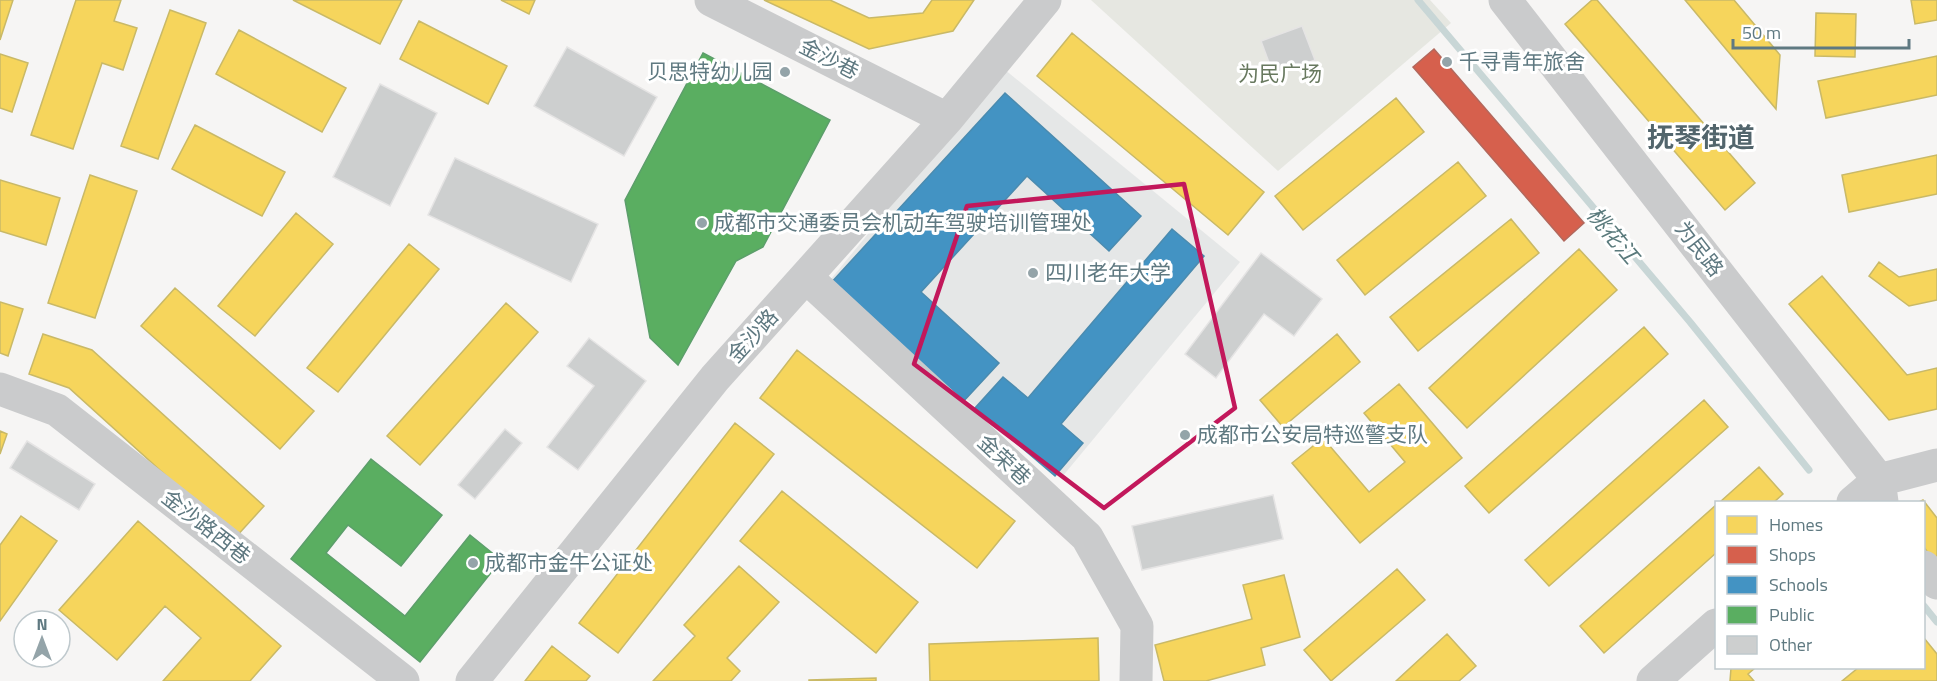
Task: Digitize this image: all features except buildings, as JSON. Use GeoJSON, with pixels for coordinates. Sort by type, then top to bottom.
{"type":"FeatureCollection","features":[{"type":"Feature","properties":{"kind":"street","name":"金沙巷"},"geometry":{"type":"LineString","coordinates":[[711,0],[947,119]]}},
{"type":"Feature","properties":{"kind":"street","name":"金沙路"},"geometry":{"type":"LineString","coordinates":[[472,681],[716,378],[947,119],[1045,0]]}},
{"type":"Feature","properties":{"kind":"street","name":"为民路"},"geometry":{"type":"LineString","coordinates":[[1505,0],[1880,491]]}},
{"type":"Feature","properties":{"kind":"street","name":"金荣巷"},"geometry":{"type":"LineString","coordinates":[[806,277],[1087,537],[1137,626],[1136,681]]}},
{"type":"Feature","properties":{"kind":"street","name":"金沙路西巷"},"geometry":{"type":"LineString","coordinates":[[0,389],[57,410],[403,681]]}},
{"type":"Feature","properties":{"kind":"street"},"geometry":{"type":"LineString","coordinates":[[1855,501],[1937,465]]}},
{"type":"Feature","properties":{"kind":"street"},"geometry":{"type":"LineString","coordinates":[[1925,569],[1937,582]]}},
{"type":"Feature","properties":{"kind":"street"},"geometry":{"type":"LineString","coordinates":[[1653,681],[1715,626]]}},
{"type":"Feature","properties":{"kind":"highlighted area"},"geometry":{"type":"Polygon","coordinates":[[[1184,184],[1235,408],[1104,508],[914,364],[967,206],[1184,184]]]}},
{"type":"Feature","properties":{"kind":"shaded area","name":"四川老年大学"},"geometry":{"type":"Polygon","coordinates":[[[1004,69],[1240,262],[1062,477],[826,285],[1004,69]]]}},
{"type":"Feature","properties":{"kind":"green space","name":"为民广场"},"geometry":{"type":"Polygon","coordinates":[[[1091,0],[1430,0],[1451,23],[1278,171],[1091,0]]]}},
{"type":"Feature","properties":{"kind":"waterway","name":"桃花江"},"geometry":{"type":"LineString","coordinates":[[1418,0],[1690,322],[1809,470]]}},
{"type":"Feature","properties":{"kind":"waterway","name":"桃花江"},"geometry":{"type":"LineString","coordinates":[[1925,607],[1937,622]]}},
{"type":"Feature","properties":{"kind":"place","name":"千寻青年旅舍"},"geometry":{"type":"Point","coordinates":[1447,62]}},
{"type":"Feature","properties":{"kind":"place","name":"贝思特幼儿园"},"geometry":{"type":"Point","coordinates":[785,72]}},
{"type":"Feature","properties":{"kind":"place","name":"成都市交通委员会机动车驾驶培训管理处"},"geometry":{"type":"Point","coordinates":[702,223]}},
{"type":"Feature","properties":{"kind":"place","name":"四川老年大学"},"geometry":{"type":"Point","coordinates":[1033,273]}},
{"type":"Feature","properties":{"kind":"place","name":"成都市公安局特巡警支队"},"geometry":{"type":"Point","coordinates":[1185,435]}},
{"type":"Feature","properties":{"kind":"place","name":"成都市金牛公证处"},"geometry":{"type":"Point","coordinates":[473,563]}},
{"type":"Feature","properties":{"kind":"district","name":"抚琴街道"},"geometry":{"type":"Point","coordinates":[1701,138]}}]}
